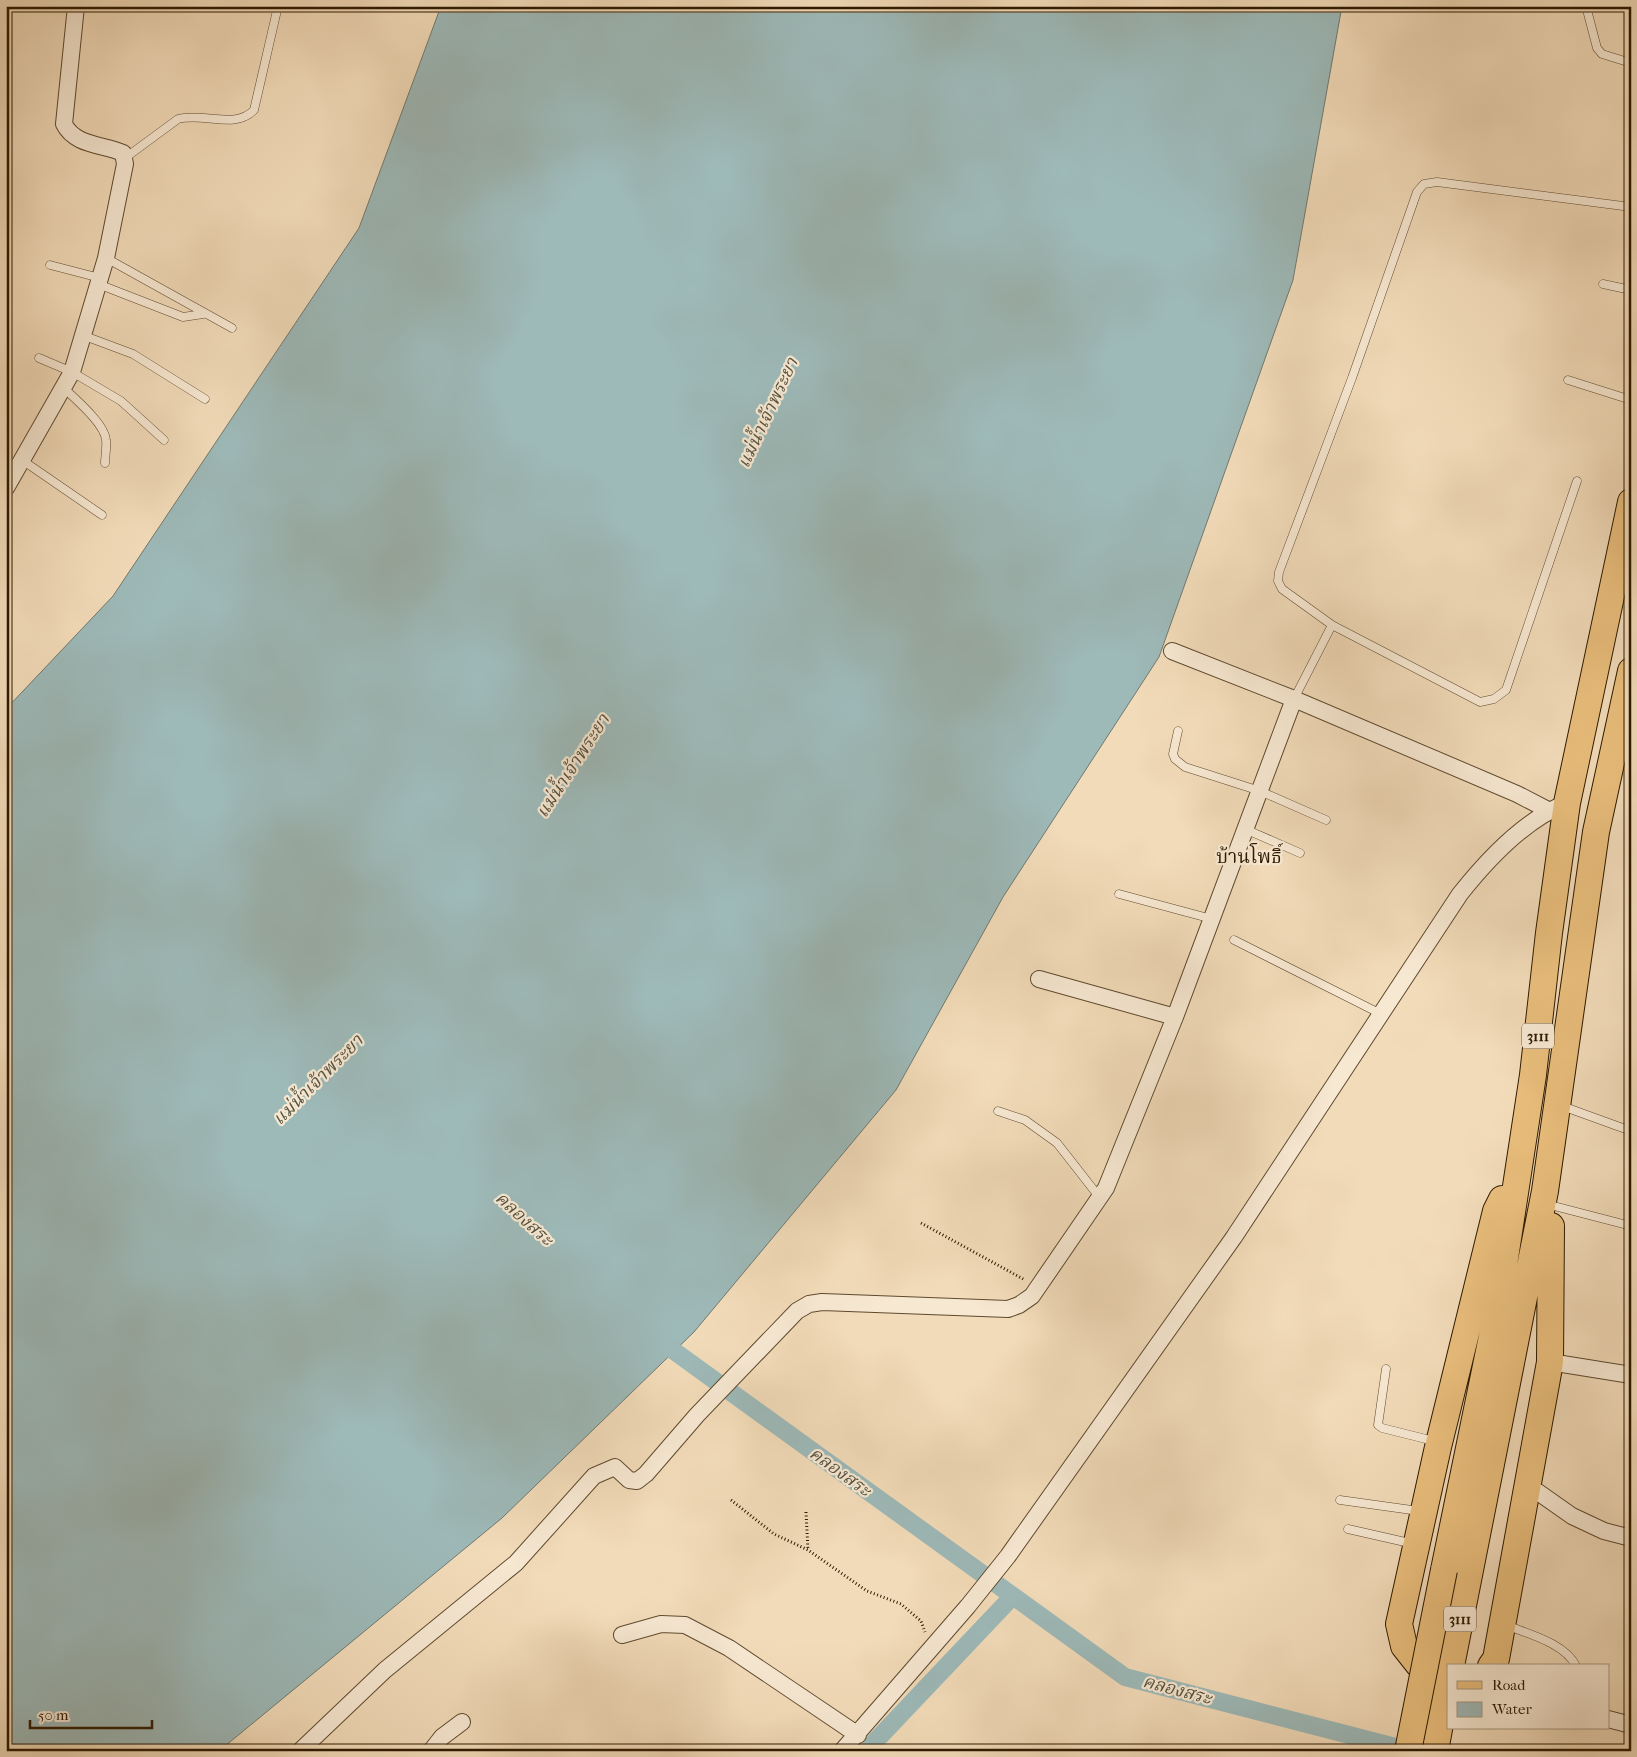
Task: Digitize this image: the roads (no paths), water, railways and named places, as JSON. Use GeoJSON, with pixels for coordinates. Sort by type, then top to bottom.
{"type":"FeatureCollection","features":[{"type":"Feature","properties":{"kind":"main road","name":"3111"},"geometry":{"type":"LineString","coordinates":[[1408,1751],[1496,1317],[1533,1075],[1549,933],[1557,807],[1631,502]]}},
{"type":"Feature","properties":{"kind":"main road","name":"3111"},"geometry":{"type":"LineString","coordinates":[[1451,1664],[1547,1198],[1557,1104],[1596,832],[1631,671]]}},
{"type":"Feature","properties":{"kind":"main road"},"geometry":{"type":"LineString","coordinates":[[1447,1671],[1419,1665],[1404,1646],[1399,1624],[1439,1442],[1496,1211],[1518,1171]]}},
{"type":"Feature","properties":{"kind":"main road"},"geometry":{"type":"LineString","coordinates":[[1497,1664],[1502,1623],[1550,1362],[1547,1198]]}},
{"type":"Feature","properties":{"kind":"main road"},"geometry":{"type":"LineString","coordinates":[[1435,1751],[1447,1686]]}},
{"type":"Feature","properties":{"kind":"street"},"geometry":{"type":"LineString","coordinates":[[6,488],[72,372],[106,258],[126,158],[123,153],[116,150],[79,140],[68,133],[64,124],[76,6]]}},
{"type":"Feature","properties":{"kind":"street"},"geometry":{"type":"LineString","coordinates":[[1172,651],[1294,699],[1517,794],[1557,807]]}},
{"type":"Feature","properties":{"kind":"street"},"geometry":{"type":"LineString","coordinates":[[300,1751],[385,1670],[516,1564],[594,1476],[605,1469],[615,1468],[629,1480],[641,1479],[673,1446],[697,1415],[741,1368],[797,1312],[809,1304],[822,1302],[1008,1309],[1019,1305],[1032,1296],[1106,1188],[1176,1017],[1294,699]]}},
{"type":"Feature","properties":{"kind":"street"},"geometry":{"type":"LineString","coordinates":[[842,1751],[932,1649],[1008,1556],[1234,1237],[1460,894],[1484,863],[1557,807]]}},
{"type":"Feature","properties":{"kind":"street"},"geometry":{"type":"LineString","coordinates":[[1039,980],[1176,1017]]}},
{"type":"Feature","properties":{"kind":"street"},"geometry":{"type":"LineString","coordinates":[[1550,1362],[1631,1375]]}},
{"type":"Feature","properties":{"kind":"street"},"geometry":{"type":"LineString","coordinates":[[1528,1485],[1572,1516],[1604,1531],[1631,1538]]}},
{"type":"Feature","properties":{"kind":"street"},"geometry":{"type":"LineString","coordinates":[[622,1635],[661,1624],[685,1625],[729,1648],[858,1735]]}},
{"type":"Feature","properties":{"kind":"street"},"geometry":{"type":"LineString","coordinates":[[1610,1720],[1631,1725]]}},
{"type":"Feature","properties":{"kind":"street"},"geometry":{"type":"LineString","coordinates":[[431,1751],[442,1737],[462,1722]]}},
{"type":"Feature","properties":{"kind":"lane"},"geometry":{"type":"LineString","coordinates":[[126,158],[178,119],[186,117],[235,120],[248,117],[254,110],[278,6]]}},
{"type":"Feature","properties":{"kind":"lane"},"geometry":{"type":"LineString","coordinates":[[1586,6],[1597,48],[1602,54],[1631,63]]}},
{"type":"Feature","properties":{"kind":"lane"},"geometry":{"type":"LineString","coordinates":[[1577,481],[1506,690],[1494,700],[1480,702],[1332,625],[1282,589],[1278,581],[1279,572],[1352,378],[1416,192],[1424,184],[1437,182],[1631,207]]}},
{"type":"Feature","properties":{"kind":"lane"},"geometry":{"type":"LineString","coordinates":[[106,258],[203,314],[232,328]]}},
{"type":"Feature","properties":{"kind":"lane"},"geometry":{"type":"LineString","coordinates":[[50,265],[99,281],[183,316],[203,314]]}},
{"type":"Feature","properties":{"kind":"lane"},"geometry":{"type":"LineString","coordinates":[[1603,284],[1631,290]]}},
{"type":"Feature","properties":{"kind":"lane"},"geometry":{"type":"LineString","coordinates":[[82,335],[133,354],[205,399]]}},
{"type":"Feature","properties":{"kind":"lane"},"geometry":{"type":"LineString","coordinates":[[39,358],[72,372],[121,401],[164,440]]}},
{"type":"Feature","properties":{"kind":"lane"},"geometry":{"type":"LineString","coordinates":[[1568,380],[1631,400]]}},
{"type":"Feature","properties":{"kind":"lane"},"geometry":{"type":"LineString","coordinates":[[64,388],[97,422],[103,431],[106,438],[105,463]]}},
{"type":"Feature","properties":{"kind":"lane"},"geometry":{"type":"LineString","coordinates":[[22,460],[102,515]]}},
{"type":"Feature","properties":{"kind":"lane"},"geometry":{"type":"LineString","coordinates":[[1294,699],[1332,625]]}},
{"type":"Feature","properties":{"kind":"lane"},"geometry":{"type":"LineString","coordinates":[[1178,731],[1173,754],[1178,762],[1185,767],[1260,791],[1326,820]]}},
{"type":"Feature","properties":{"kind":"lane"},"geometry":{"type":"LineString","coordinates":[[1245,829],[1300,853]]}},
{"type":"Feature","properties":{"kind":"lane"},"geometry":{"type":"LineString","coordinates":[[1119,894],[1212,919]]}},
{"type":"Feature","properties":{"kind":"lane"},"geometry":{"type":"LineString","coordinates":[[1234,940],[1381,1014]]}},
{"type":"Feature","properties":{"kind":"lane"},"geometry":{"type":"LineString","coordinates":[[1557,1104],[1631,1131]]}},
{"type":"Feature","properties":{"kind":"lane"},"geometry":{"type":"LineString","coordinates":[[998,1111],[1025,1120],[1058,1143],[1100,1198]]}},
{"type":"Feature","properties":{"kind":"lane"},"geometry":{"type":"LineString","coordinates":[[1547,1198],[1631,1226]]}},
{"type":"Feature","properties":{"kind":"lane"},"geometry":{"type":"LineString","coordinates":[[1386,1369],[1378,1425],[1382,1428],[1439,1442]]}},
{"type":"Feature","properties":{"kind":"lane"},"geometry":{"type":"LineString","coordinates":[[1340,1500],[1423,1512]]}},
{"type":"Feature","properties":{"kind":"lane"},"geometry":{"type":"LineString","coordinates":[[1348,1530],[1416,1545]]}},
{"type":"Feature","properties":{"kind":"lane"},"geometry":{"type":"LineString","coordinates":[[1502,1623],[1556,1646],[1572,1657],[1575,1664]]}},
{"type":"Feature","properties":{"kind":"water","name":"แม่น้ำเจ้าพระยา"},"geometry":{"type":"Polygon","coordinates":[[[441,6],[1342,6],[1293,280],[1159,657],[1003,897],[896,1090],[694,1332],[502,1518],[219,1751],[6,1751],[6,709],[113,596],[359,228],[441,6]]]}},
{"type":"Feature","properties":{"kind":"waterway","name":"คลองสระ"},"geometry":{"type":"LineString","coordinates":[[657,1336],[674,1351],[1125,1677],[1411,1751]]}},
{"type":"Feature","properties":{"kind":"waterway"},"geometry":{"type":"LineString","coordinates":[[866,1751],[1013,1596]]}},
{"type":"Feature","properties":{"kind":"district","name":"บ้านโพธิ์"},"geometry":{"type":"Point","coordinates":[1249,857]}}]}
